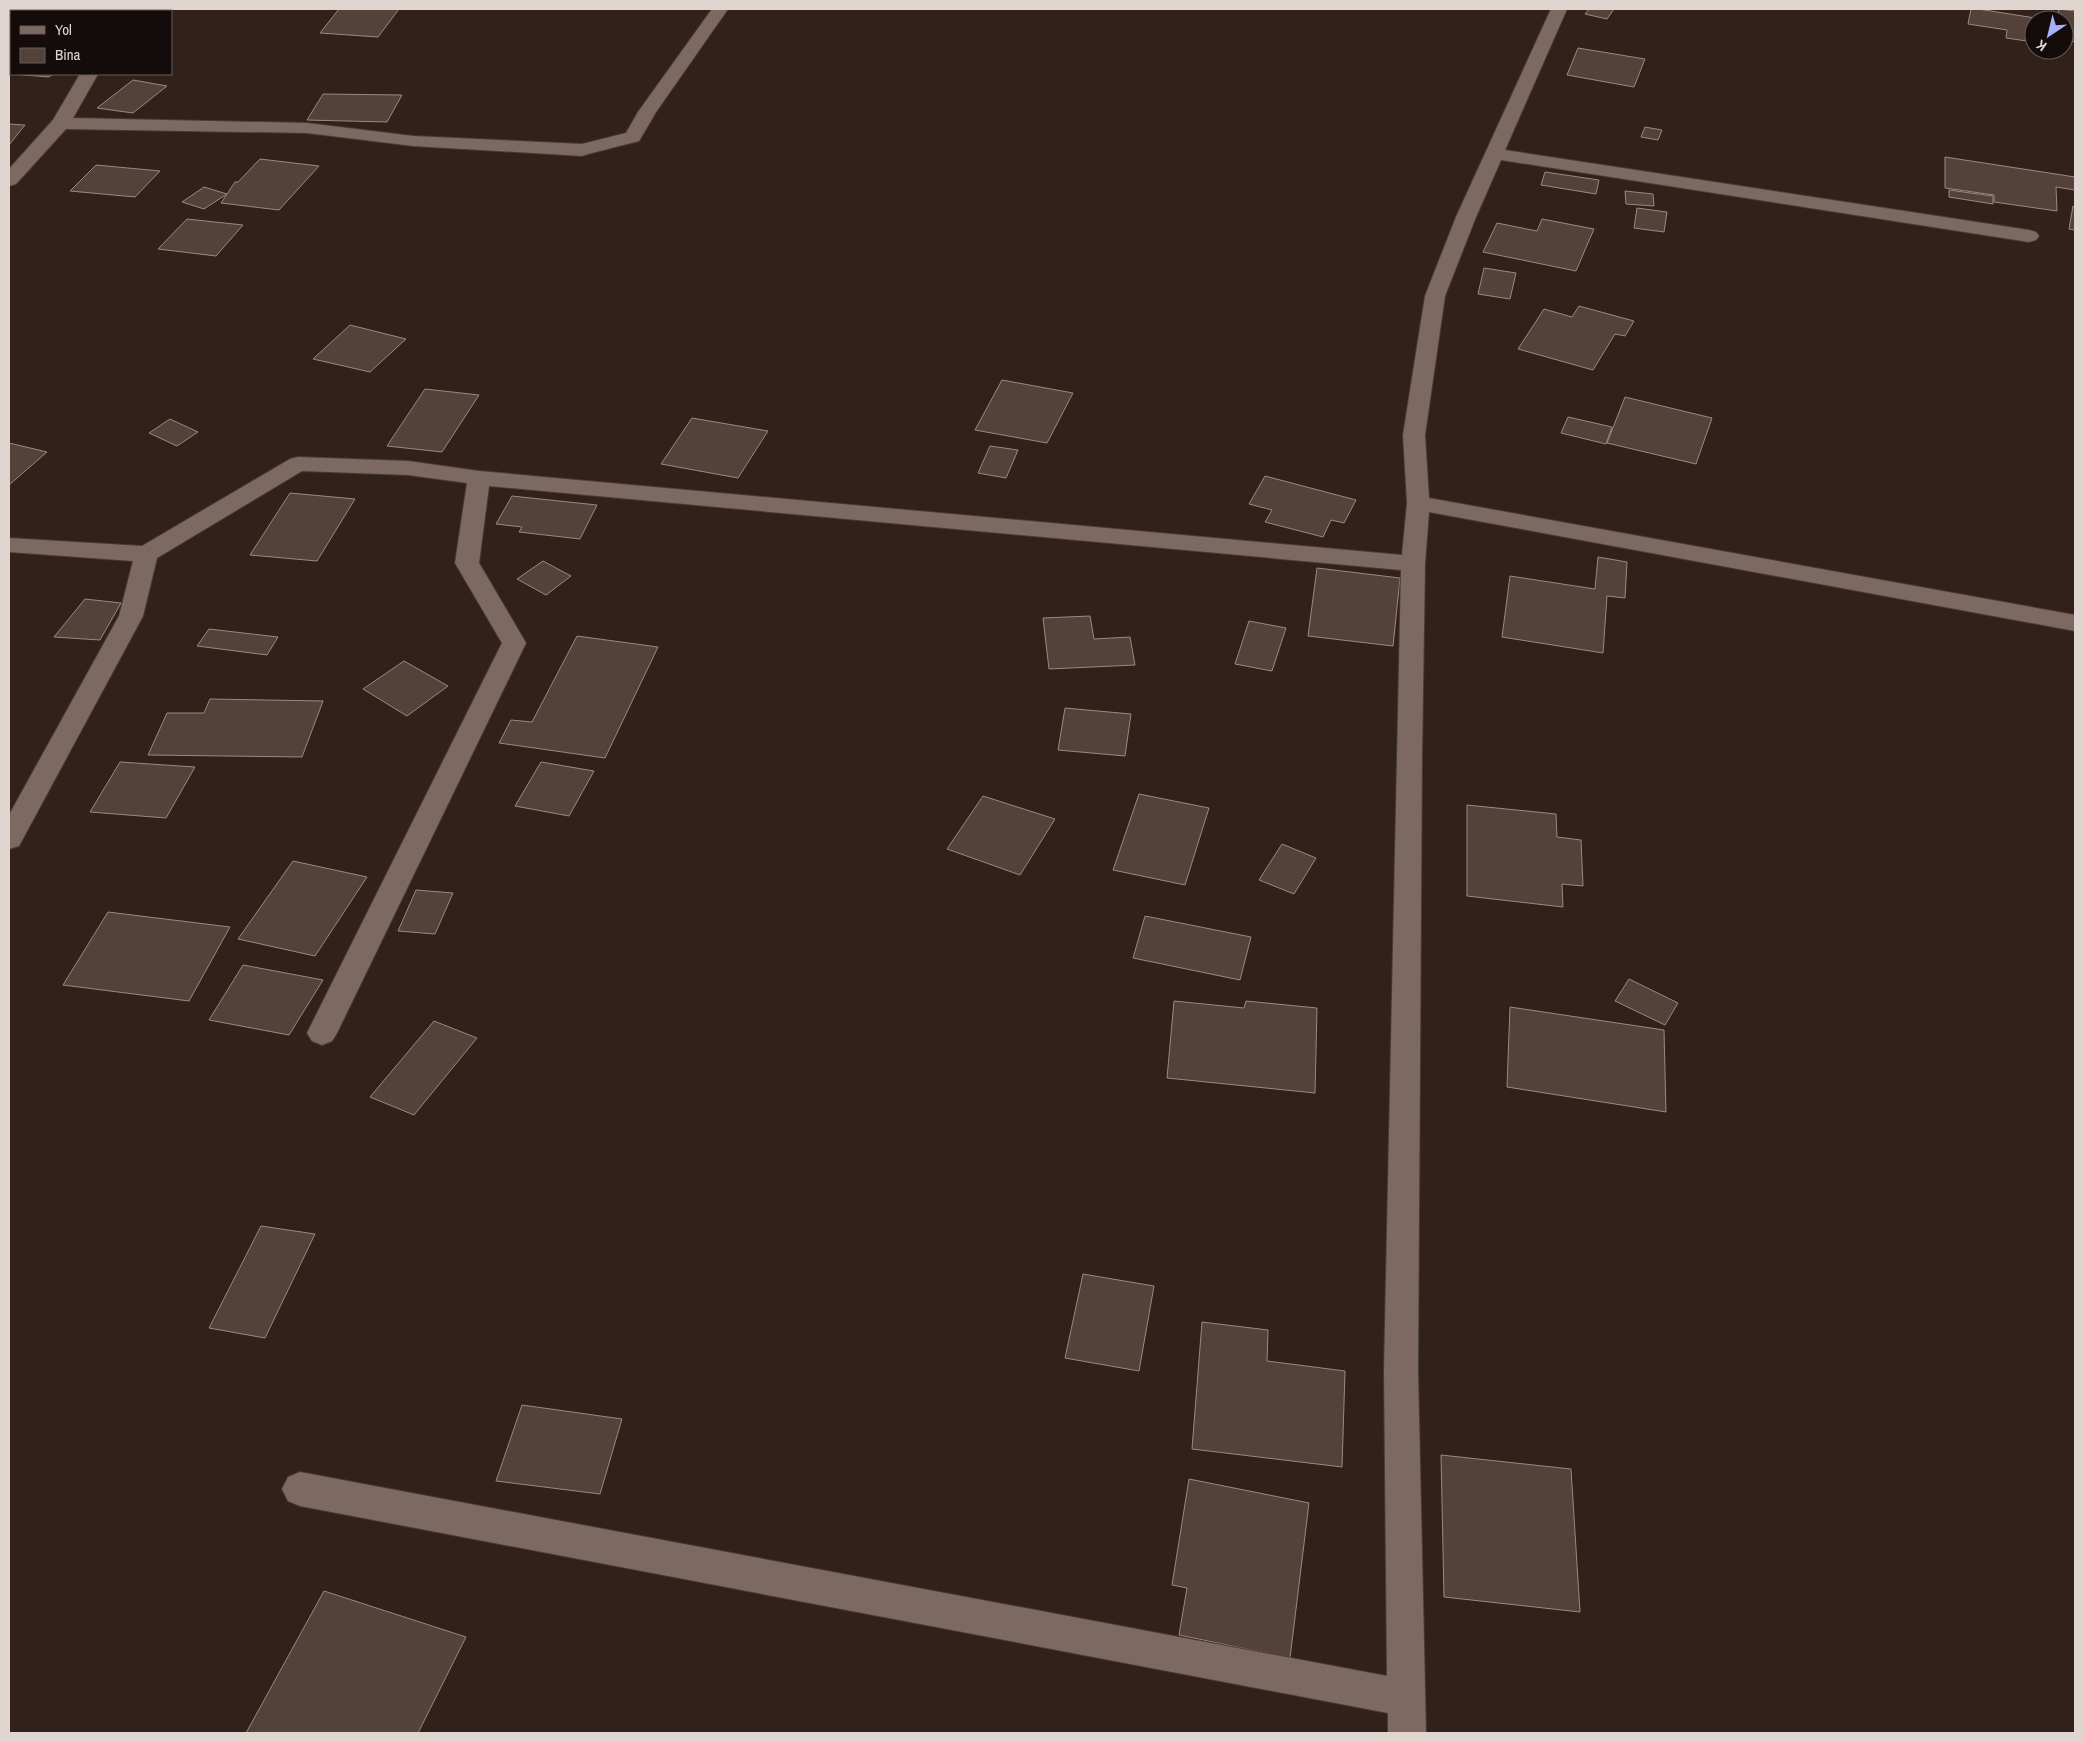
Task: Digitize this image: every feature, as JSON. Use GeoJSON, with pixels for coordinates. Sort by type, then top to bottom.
{"type":"FeatureCollection","features":[{"type":"Feature","properties":{"kind":"street"},"geometry":{"type":"LineString","coordinates":[[61,123],[307,128],[413,140],[582,150],[633,137],[647,112],[720,9]]}},
{"type":"Feature","properties":{"kind":"street"},"geometry":{"type":"LineString","coordinates":[[1407,1733],[1402,1370],[1413,564],[1418,503],[1414,434],[1435,296],[1559,9]]}},
{"type":"Feature","properties":{"kind":"street"},"geometry":{"type":"LineString","coordinates":[[9,180],[61,123],[88,75]]}},
{"type":"Feature","properties":{"kind":"street"},"geometry":{"type":"LineString","coordinates":[[1495,154],[2029,236]]}},
{"type":"Feature","properties":{"kind":"street"},"geometry":{"type":"LineString","coordinates":[[9,545],[146,554],[298,464],[408,468],[479,478],[1413,564]]}},
{"type":"Feature","properties":{"kind":"street"},"geometry":{"type":"LineString","coordinates":[[322,1033],[514,643],[467,563],[479,478]]}},
{"type":"Feature","properties":{"kind":"street"},"geometry":{"type":"LineString","coordinates":[[1418,503],[2075,623]]}},
{"type":"Feature","properties":{"kind":"street"},"geometry":{"type":"LineString","coordinates":[[9,839],[131,616],[146,554]]}},
{"type":"Feature","properties":{"kind":"street"},"geometry":{"type":"LineString","coordinates":[[300,1489],[1406,1698]]}},
{"type":"Feature","properties":{"kind":"building"},"geometry":{"type":"Polygon","coordinates":[[[339,9],[399,9],[378,37],[320,33],[339,9]]]}},
{"type":"Feature","properties":{"kind":"building"},"geometry":{"type":"Polygon","coordinates":[[[1589,9],[1614,9],[1607,19],[1585,14],[1589,9]]]}},
{"type":"Feature","properties":{"kind":"building"},"geometry":{"type":"Polygon","coordinates":[[[1971,9],[2024,16],[2024,41],[2006,38],[2007,30],[1968,24],[1971,9]]]}},
{"type":"Feature","properties":{"kind":"building"},"geometry":{"type":"Polygon","coordinates":[[[2074,11],[2075,11],[2074,42],[2074,11]]]}},
{"type":"Feature","properties":{"kind":"building"},"geometry":{"type":"Polygon","coordinates":[[[1578,48],[1645,59],[1634,87],[1567,75],[1578,48]]]}},
{"type":"Feature","properties":{"kind":"building"},"geometry":{"type":"Polygon","coordinates":[[[24,75],[52,75],[49,77],[24,75]]]}},
{"type":"Feature","properties":{"kind":"building"},"geometry":{"type":"Polygon","coordinates":[[[133,80],[167,86],[133,113],[97,108],[133,80]]]}},
{"type":"Feature","properties":{"kind":"building"},"geometry":{"type":"Polygon","coordinates":[[[323,94],[402,95],[387,122],[307,120],[323,94]]]}},
{"type":"Feature","properties":{"kind":"building"},"geometry":{"type":"Polygon","coordinates":[[[9,124],[25,125],[9,145],[9,124]]]}},
{"type":"Feature","properties":{"kind":"building"},"geometry":{"type":"Polygon","coordinates":[[[1645,127],[1662,130],[1658,140],[1641,137],[1645,127]]]}},
{"type":"Feature","properties":{"kind":"building"},"geometry":{"type":"Polygon","coordinates":[[[1945,157],[2075,177],[2075,190],[2056,187],[2057,211],[1994,202],[1994,195],[1945,188],[1945,157]]]}},
{"type":"Feature","properties":{"kind":"building"},"geometry":{"type":"Polygon","coordinates":[[[260,159],[319,166],[279,210],[221,203],[235,182],[238,182],[260,159]]]}},
{"type":"Feature","properties":{"kind":"building"},"geometry":{"type":"Polygon","coordinates":[[[96,165],[160,171],[135,197],[70,191],[96,165]]]}},
{"type":"Feature","properties":{"kind":"building"},"geometry":{"type":"Polygon","coordinates":[[[1545,172],[1599,180],[1596,194],[1541,185],[1545,172]]]}},
{"type":"Feature","properties":{"kind":"building"},"geometry":{"type":"Polygon","coordinates":[[[204,187],[227,194],[204,209],[182,202],[204,187]]]}},
{"type":"Feature","properties":{"kind":"building"},"geometry":{"type":"Polygon","coordinates":[[[1949,190],[1993,196],[1993,204],[1949,197],[1949,190]]]}},
{"type":"Feature","properties":{"kind":"building"},"geometry":{"type":"Polygon","coordinates":[[[1625,191],[1653,194],[1654,206],[1626,204],[1625,191]]]}},
{"type":"Feature","properties":{"kind":"building"},"geometry":{"type":"Polygon","coordinates":[[[2073,206],[2075,207],[2075,230],[2069,229],[2073,206]]]}},
{"type":"Feature","properties":{"kind":"building"},"geometry":{"type":"Polygon","coordinates":[[[1637,208],[1667,212],[1664,232],[1634,228],[1637,208]]]}},
{"type":"Feature","properties":{"kind":"building"},"geometry":{"type":"Polygon","coordinates":[[[187,219],[243,225],[216,256],[158,249],[187,219]]]}},
{"type":"Feature","properties":{"kind":"building"},"geometry":{"type":"Polygon","coordinates":[[[1542,219],[1594,229],[1576,271],[1483,252],[1497,223],[1537,231],[1542,219]]]}},
{"type":"Feature","properties":{"kind":"building"},"geometry":{"type":"Polygon","coordinates":[[[1484,268],[1516,273],[1510,299],[1478,294],[1484,268]]]}},
{"type":"Feature","properties":{"kind":"building"},"geometry":{"type":"Polygon","coordinates":[[[1579,306],[1634,321],[1625,336],[1615,334],[1593,370],[1518,349],[1544,309],[1572,317],[1579,306]]]}},
{"type":"Feature","properties":{"kind":"building"},"geometry":{"type":"Polygon","coordinates":[[[350,325],[406,339],[370,372],[313,359],[350,325]]]}},
{"type":"Feature","properties":{"kind":"building"},"geometry":{"type":"Polygon","coordinates":[[[1002,380],[1073,393],[1047,443],[975,430],[1002,380]]]}},
{"type":"Feature","properties":{"kind":"building"},"geometry":{"type":"Polygon","coordinates":[[[425,389],[479,395],[442,452],[387,446],[425,389]]]}},
{"type":"Feature","properties":{"kind":"building"},"geometry":{"type":"Polygon","coordinates":[[[1625,397],[1712,418],[1696,464],[1607,443],[1625,397]]]}},
{"type":"Feature","properties":{"kind":"building"},"geometry":{"type":"Polygon","coordinates":[[[1568,417],[1612,427],[1606,444],[1561,433],[1568,417]]]}},
{"type":"Feature","properties":{"kind":"building"},"geometry":{"type":"Polygon","coordinates":[[[692,418],[768,431],[738,478],[661,464],[692,418]]]}},
{"type":"Feature","properties":{"kind":"building"},"geometry":{"type":"Polygon","coordinates":[[[170,419],[198,432],[177,446],[149,433],[170,419]]]}},
{"type":"Feature","properties":{"kind":"building"},"geometry":{"type":"Polygon","coordinates":[[[9,443],[47,452],[9,485],[9,443]]]}},
{"type":"Feature","properties":{"kind":"building"},"geometry":{"type":"Polygon","coordinates":[[[990,446],[1018,450],[1006,478],[978,473],[990,446]]]}},
{"type":"Feature","properties":{"kind":"building"},"geometry":{"type":"Polygon","coordinates":[[[1265,476],[1356,500],[1344,523],[1331,520],[1323,537],[1265,522],[1272,510],[1249,504],[1265,476]]]}},
{"type":"Feature","properties":{"kind":"building"},"geometry":{"type":"Polygon","coordinates":[[[290,493],[355,499],[317,561],[250,555],[290,493]]]}},
{"type":"Feature","properties":{"kind":"building"},"geometry":{"type":"Polygon","coordinates":[[[512,496],[597,505],[580,539],[519,532],[522,527],[496,524],[512,496]]]}},
{"type":"Feature","properties":{"kind":"building"},"geometry":{"type":"Polygon","coordinates":[[[1598,557],[1627,562],[1625,598],[1607,596],[1603,653],[1502,637],[1510,576],[1595,589],[1598,557]]]}},
{"type":"Feature","properties":{"kind":"building"},"geometry":{"type":"Polygon","coordinates":[[[543,561],[571,576],[546,595],[517,579],[543,561]]]}},
{"type":"Feature","properties":{"kind":"building"},"geometry":{"type":"Polygon","coordinates":[[[1317,568],[1400,578],[1393,646],[1308,636],[1317,568]]]}},
{"type":"Feature","properties":{"kind":"building"},"geometry":{"type":"Polygon","coordinates":[[[85,599],[121,603],[100,640],[54,637],[85,599]]]}},
{"type":"Feature","properties":{"kind":"building"},"geometry":{"type":"Polygon","coordinates":[[[1090,616],[1094,639],[1130,637],[1135,665],[1049,669],[1043,618],[1090,616]]]}},
{"type":"Feature","properties":{"kind":"building"},"geometry":{"type":"Polygon","coordinates":[[[1249,621],[1286,628],[1272,671],[1235,664],[1249,621]]]}},
{"type":"Feature","properties":{"kind":"building"},"geometry":{"type":"Polygon","coordinates":[[[209,629],[278,637],[267,655],[197,646],[209,629]]]}},
{"type":"Feature","properties":{"kind":"building"},"geometry":{"type":"Polygon","coordinates":[[[577,636],[658,647],[605,758],[499,743],[511,720],[532,722],[577,636]]]}},
{"type":"Feature","properties":{"kind":"building"},"geometry":{"type":"Polygon","coordinates":[[[404,661],[448,686],[407,716],[363,689],[404,661]]]}},
{"type":"Feature","properties":{"kind":"building"},"geometry":{"type":"Polygon","coordinates":[[[210,699],[323,701],[302,757],[148,755],[167,713],[204,713],[210,699]]]}},
{"type":"Feature","properties":{"kind":"building"},"geometry":{"type":"Polygon","coordinates":[[[1065,708],[1131,714],[1125,756],[1058,750],[1065,708]]]}},
{"type":"Feature","properties":{"kind":"building"},"geometry":{"type":"Polygon","coordinates":[[[120,762],[195,767],[166,818],[90,812],[120,762]]]}},
{"type":"Feature","properties":{"kind":"building"},"geometry":{"type":"Polygon","coordinates":[[[541,762],[594,771],[569,816],[515,806],[541,762]]]}},
{"type":"Feature","properties":{"kind":"building"},"geometry":{"type":"Polygon","coordinates":[[[1139,794],[1209,808],[1185,885],[1113,870],[1139,794]]]}},
{"type":"Feature","properties":{"kind":"building"},"geometry":{"type":"Polygon","coordinates":[[[983,796],[1055,819],[1020,875],[947,849],[983,796]]]}},
{"type":"Feature","properties":{"kind":"building"},"geometry":{"type":"Polygon","coordinates":[[[1467,805],[1556,814],[1557,837],[1581,840],[1583,886],[1562,884],[1563,907],[1467,896],[1467,805]]]}},
{"type":"Feature","properties":{"kind":"building"},"geometry":{"type":"Polygon","coordinates":[[[1282,844],[1316,858],[1294,894],[1259,880],[1282,844]]]}},
{"type":"Feature","properties":{"kind":"building"},"geometry":{"type":"Polygon","coordinates":[[[293,861],[367,877],[315,956],[238,939],[293,861]]]}},
{"type":"Feature","properties":{"kind":"building"},"geometry":{"type":"Polygon","coordinates":[[[416,890],[453,893],[435,934],[398,931],[416,890]]]}},
{"type":"Feature","properties":{"kind":"building"},"geometry":{"type":"Polygon","coordinates":[[[108,912],[230,927],[189,1001],[63,985],[108,912]]]}},
{"type":"Feature","properties":{"kind":"building"},"geometry":{"type":"Polygon","coordinates":[[[1145,916],[1251,937],[1240,980],[1133,958],[1145,916]]]}},
{"type":"Feature","properties":{"kind":"building"},"geometry":{"type":"Polygon","coordinates":[[[243,965],[323,980],[289,1035],[209,1020],[243,965]]]}},
{"type":"Feature","properties":{"kind":"building"},"geometry":{"type":"Polygon","coordinates":[[[1629,979],[1678,1003],[1665,1025],[1615,1001],[1629,979]]]}},
{"type":"Feature","properties":{"kind":"building"},"geometry":{"type":"Polygon","coordinates":[[[1174,1001],[1244,1008],[1246,1001],[1317,1008],[1315,1093],[1167,1078],[1174,1001]]]}},
{"type":"Feature","properties":{"kind":"building"},"geometry":{"type":"Polygon","coordinates":[[[1510,1007],[1664,1030],[1666,1112],[1507,1087],[1510,1007]]]}},
{"type":"Feature","properties":{"kind":"building"},"geometry":{"type":"Polygon","coordinates":[[[434,1021],[477,1038],[414,1115],[370,1097],[434,1021]]]}},
{"type":"Feature","properties":{"kind":"building"},"geometry":{"type":"Polygon","coordinates":[[[261,1226],[315,1234],[265,1338],[209,1328],[261,1226]]]}},
{"type":"Feature","properties":{"kind":"building"},"geometry":{"type":"Polygon","coordinates":[[[1083,1274],[1154,1286],[1139,1371],[1065,1358],[1083,1274]]]}},
{"type":"Feature","properties":{"kind":"building"},"geometry":{"type":"Polygon","coordinates":[[[1202,1322],[1268,1330],[1267,1361],[1345,1371],[1342,1467],[1192,1449],[1202,1322]]]}},
{"type":"Feature","properties":{"kind":"building"},"geometry":{"type":"Polygon","coordinates":[[[522,1405],[622,1419],[600,1494],[496,1481],[522,1405]]]}},
{"type":"Feature","properties":{"kind":"building"},"geometry":{"type":"Polygon","coordinates":[[[1441,1455],[1571,1469],[1580,1612],[1444,1597],[1441,1455]]]}},
{"type":"Feature","properties":{"kind":"building"},"geometry":{"type":"Polygon","coordinates":[[[1189,1479],[1309,1503],[1290,1658],[1179,1635],[1187,1588],[1172,1585],[1189,1479]]]}},
{"type":"Feature","properties":{"kind":"building"},"geometry":{"type":"Polygon","coordinates":[[[324,1591],[466,1637],[418,1733],[246,1733],[324,1591]]]}}]}
